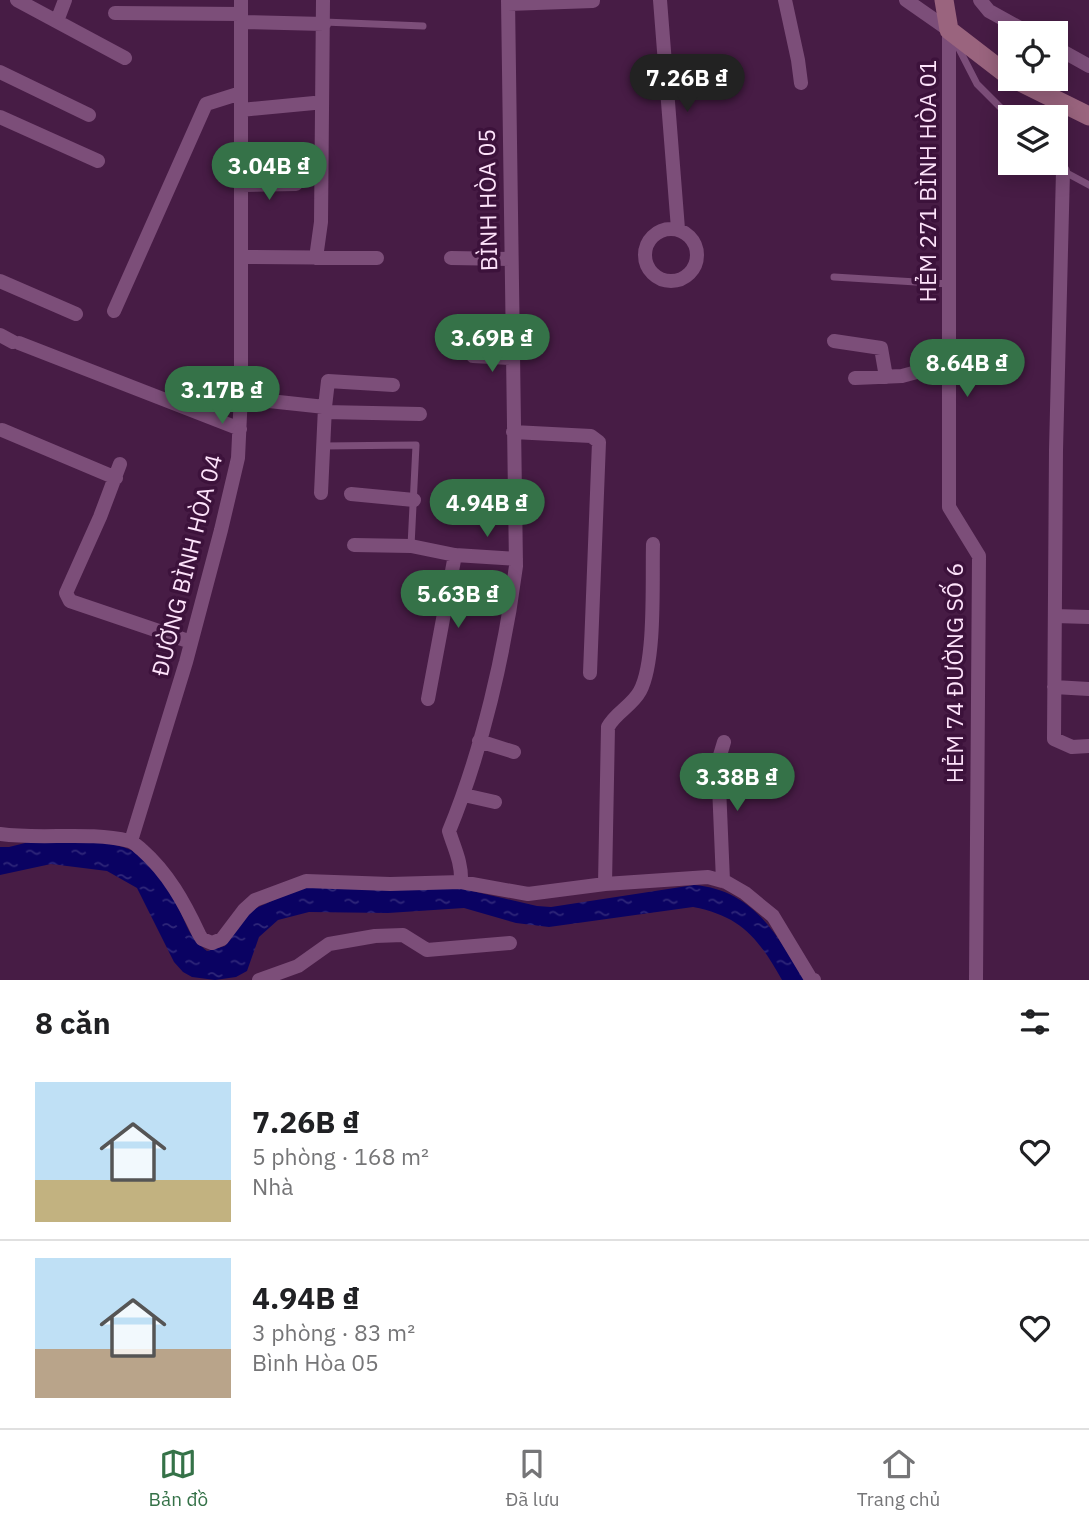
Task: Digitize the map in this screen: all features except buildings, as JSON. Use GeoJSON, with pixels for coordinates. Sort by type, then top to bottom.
{"type":"FeatureCollection","features":[{"type":"Feature","properties":{"kind":"main road"},"geometry":{"type":"LineString","coordinates":[[944,0],[949,30],[998,67]]}},
{"type":"Feature","properties":{"kind":"main road"},"geometry":{"type":"LineString","coordinates":[[1038,91],[1089,116]]}},
{"type":"Feature","properties":{"kind":"street"},"geometry":{"type":"LineString","coordinates":[[17,0],[125,58]]}},
{"type":"Feature","properties":{"kind":"street"},"geometry":{"type":"LineString","coordinates":[[57,21],[65,0]]}},
{"type":"Feature","properties":{"kind":"street"},"geometry":{"type":"LineString","coordinates":[[316,258],[321,222],[324,0]]}},
{"type":"Feature","properties":{"kind":"street"},"geometry":{"type":"LineString","coordinates":[[660,0],[678,229]]}},
{"type":"Feature","properties":{"kind":"street"},"geometry":{"type":"LineString","coordinates":[[785,0],[801,82]]}},
{"type":"Feature","properties":{"kind":"street"},"geometry":{"type":"LineString","coordinates":[[906,0],[949,30]]}},
{"type":"Feature","properties":{"kind":"street"},"geometry":{"type":"LineString","coordinates":[[981,0],[989,11],[1007,21]]}},
{"type":"Feature","properties":{"kind":"street"},"geometry":{"type":"LineString","coordinates":[[508,2],[593,1]]}},
{"type":"Feature","properties":{"kind":"street","name":"BÌNH HÒA 05"},"geometry":{"type":"LineString","coordinates":[[461,882],[462,871],[449,831],[464,795],[479,741],[510,610],[516,559],[508,2]]}},
{"type":"Feature","properties":{"kind":"street"},"geometry":{"type":"LineString","coordinates":[[115,13],[241,12],[324,23]]}},
{"type":"Feature","properties":{"kind":"street","name":"ĐƯỜNG BÌNH HÒA 04"},"geometry":{"type":"LineString","coordinates":[[131,841],[191,642],[238,458],[242,257],[241,12]]}},
{"type":"Feature","properties":{"kind":"street","name":"HẺM 271 BÌNH HÒA 01"},"geometry":{"type":"LineString","coordinates":[[949,30],[950,331]]}},
{"type":"Feature","properties":{"kind":"street"},"geometry":{"type":"LineString","coordinates":[[1068,54],[1089,66]]}},
{"type":"Feature","properties":{"kind":"street"},"geometry":{"type":"LineString","coordinates":[[0,72],[89,115]]}},
{"type":"Feature","properties":{"kind":"street"},"geometry":{"type":"LineString","coordinates":[[114,311],[206,104],[242,93]]}},
{"type":"Feature","properties":{"kind":"street"},"geometry":{"type":"LineString","coordinates":[[241,110],[314,103]]}},
{"type":"Feature","properties":{"kind":"street"},"geometry":{"type":"LineString","coordinates":[[0,117],[98,161]]}},
{"type":"Feature","properties":{"kind":"street"},"geometry":{"type":"LineString","coordinates":[[1059,175],[1054,739],[1072,747],[1089,746]]}},
{"type":"Feature","properties":{"kind":"street"},"geometry":{"type":"LineString","coordinates":[[242,185],[296,184]]}},
{"type":"Feature","properties":{"kind":"street"},"geometry":{"type":"LineString","coordinates":[[242,257],[377,258]]}},
{"type":"Feature","properties":{"kind":"street"},"geometry":{"type":"LineString","coordinates":[[450,258],[511,259]]}},
{"type":"Feature","properties":{"kind":"street"},"geometry":{"type":"LineString","coordinates":[[0,281],[76,314]]}},
{"type":"Feature","properties":{"kind":"street","name":"HẺM 74 ĐƯỜNG SỐ 6"},"geometry":{"type":"LineString","coordinates":[[950,331],[949,507],[979,556],[976,980]]}},
{"type":"Feature","properties":{"kind":"street"},"geometry":{"type":"LineString","coordinates":[[11,340],[240,429]]}},
{"type":"Feature","properties":{"kind":"street"},"geometry":{"type":"LineString","coordinates":[[834,341],[881,348],[886,377]]}},
{"type":"Feature","properties":{"kind":"street"},"geometry":{"type":"LineString","coordinates":[[473,356],[512,358]]}},
{"type":"Feature","properties":{"kind":"street"},"geometry":{"type":"LineString","coordinates":[[855,378],[902,376],[950,363]]}},
{"type":"Feature","properties":{"kind":"street"},"geometry":{"type":"LineString","coordinates":[[321,492],[328,381],[393,385]]}},
{"type":"Feature","properties":{"kind":"street"},"geometry":{"type":"LineString","coordinates":[[241,398],[325,410],[420,414]]}},
{"type":"Feature","properties":{"kind":"street"},"geometry":{"type":"LineString","coordinates":[[2,430],[118,471],[66,593],[71,601],[191,642]]}},
{"type":"Feature","properties":{"kind":"street"},"geometry":{"type":"LineString","coordinates":[[513,432],[591,436],[599,442],[590,673]]}},
{"type":"Feature","properties":{"kind":"street"},"geometry":{"type":"LineString","coordinates":[[351,494],[414,500]]}},
{"type":"Feature","properties":{"kind":"street"},"geometry":{"type":"LineString","coordinates":[[605,884],[608,727],[639,694],[649,665],[653,544]]}},
{"type":"Feature","properties":{"kind":"street"},"geometry":{"type":"LineString","coordinates":[[354,545],[411,546],[454,555],[516,559]]}},
{"type":"Feature","properties":{"kind":"street"},"geometry":{"type":"LineString","coordinates":[[428,699],[454,555]]}},
{"type":"Feature","properties":{"kind":"street"},"geometry":{"type":"LineString","coordinates":[[1055,616],[1089,617]]}},
{"type":"Feature","properties":{"kind":"street"},"geometry":{"type":"LineString","coordinates":[[1054,687],[1089,689]]}},
{"type":"Feature","properties":{"kind":"street"},"geometry":{"type":"LineString","coordinates":[[479,741],[514,752]]}},
{"type":"Feature","properties":{"kind":"street"},"geometry":{"type":"LineString","coordinates":[[723,881],[718,762],[724,742]]}},
{"type":"Feature","properties":{"kind":"street"},"geometry":{"type":"LineString","coordinates":[[464,795],[495,802]]}},
{"type":"Feature","properties":{"kind":"street"},"geometry":{"type":"LineString","coordinates":[[0,834],[25,838],[64,836],[131,841],[162,870],[181,897],[202,939],[212,943],[222,939],[255,900],[306,881],[415,884],[461,882],[528,894],[605,884],[708,877],[723,881],[745,893],[773,916],[814,980]]}},
{"type":"Feature","properties":{"kind":"street"},"geometry":{"type":"LineString","coordinates":[[259,980],[298,966],[329,944],[375,936],[403,935],[427,950],[510,943]]}},
{"type":"Feature","properties":{"kind":"lane"},"geometry":{"type":"LineString","coordinates":[[324,23],[423,26]]}},
{"type":"Feature","properties":{"kind":"lane"},"geometry":{"type":"LineString","coordinates":[[949,30],[977,85],[998,105]]}},
{"type":"Feature","properties":{"kind":"lane"},"geometry":{"type":"LineString","coordinates":[[1068,173],[1089,186]]}},
{"type":"Feature","properties":{"kind":"lane"},"geometry":{"type":"LineString","coordinates":[[834,277],[950,284]]}},
{"type":"Feature","properties":{"kind":"lane"},"geometry":{"type":"LineString","coordinates":[[323,446],[416,445],[411,546]]}},
{"type":"Feature","properties":{"kind":"water"},"geometry":{"type":"Polygon","coordinates":[[[33,841],[99,842],[135,852],[159,876],[192,936],[207,951],[225,946],[252,910],[307,885],[463,889],[551,907],[694,885],[732,895],[748,905],[773,931],[804,980],[782,980],[765,953],[747,932],[724,916],[693,907],[549,927],[516,923],[464,908],[388,913],[309,912],[278,920],[259,937],[247,971],[236,977],[215,980],[192,977],[174,962],[137,888],[107,871],[51,864],[0,875],[0,847],[33,841]]]}}]}
